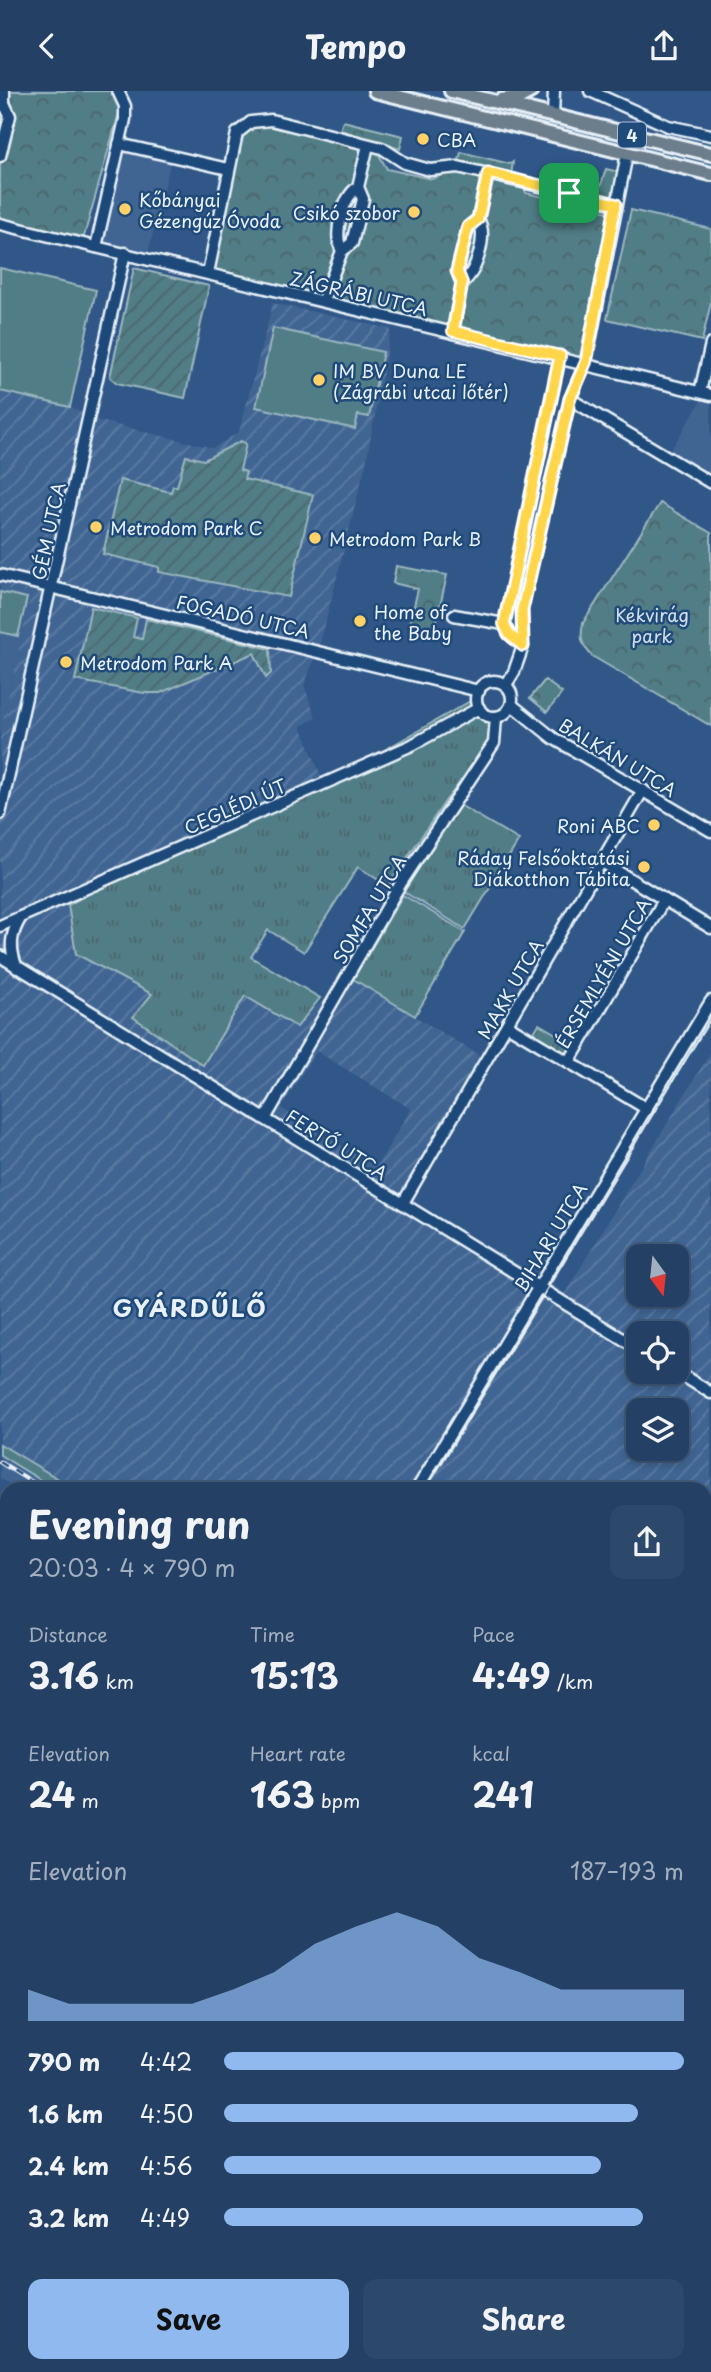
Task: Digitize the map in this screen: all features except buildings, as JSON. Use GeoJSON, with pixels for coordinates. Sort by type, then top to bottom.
{"type":"FeatureCollection","features":[{"type":"Feature","properties":{"kind":"main road","name":"4"},"geometry":{"type":"LineString","coordinates":[[376,91],[711,174]]}},
{"type":"Feature","properties":{"kind":"main road","name":"4"},"geometry":{"type":"LineString","coordinates":[[451,91],[711,154]]}},
{"type":"Feature","properties":{"kind":"main road"},"geometry":{"type":"LineString","coordinates":[[489,100],[520,97],[531,91]]}},
{"type":"Feature","properties":{"kind":"main road"},"geometry":{"type":"LineString","coordinates":[[530,128],[553,116],[558,135]]}},
{"type":"Feature","properties":{"kind":"street"},"geometry":{"type":"LineString","coordinates":[[0,156],[10,116],[2,104],[4,91]]}},
{"type":"Feature","properties":{"kind":"street"},"geometry":{"type":"LineString","coordinates":[[96,247],[125,106],[118,91]]}},
{"type":"Feature","properties":{"kind":"street"},"geometry":{"type":"LineString","coordinates":[[553,116],[554,91]]}},
{"type":"Feature","properties":{"kind":"street"},"geometry":{"type":"LineString","coordinates":[[590,91],[668,125],[711,135]]}},
{"type":"Feature","properties":{"kind":"street"},"geometry":{"type":"LineString","coordinates":[[208,273],[237,133],[251,122],[262,120],[311,128],[383,148],[405,163],[430,170],[456,166],[616,204]]}},
{"type":"Feature","properties":{"kind":"street"},"geometry":{"type":"LineString","coordinates":[[119,144],[228,169]]}},
{"type":"Feature","properties":{"kind":"street"},"geometry":{"type":"LineString","coordinates":[[342,251],[337,240],[342,217],[348,196],[358,187],[368,145]]}},
{"type":"Feature","properties":{"kind":"street"},"geometry":{"type":"LineString","coordinates":[[506,685],[514,672],[523,646],[522,610],[570,399],[586,362],[627,154]]}},
{"type":"Feature","properties":{"kind":"street"},"geometry":{"type":"LineString","coordinates":[[462,283],[472,274],[483,230],[478,219],[488,173]]}},
{"type":"Feature","properties":{"kind":"street"},"geometry":{"type":"LineString","coordinates":[[323,300],[342,251],[352,243],[363,199],[358,187]]}},
{"type":"Feature","properties":{"kind":"street"},"geometry":{"type":"LineString","coordinates":[[453,331],[462,283],[457,271],[468,227],[478,219]]}},
{"type":"Feature","properties":{"kind":"street","name":"ZÁGRÁBI UTCA"},"geometry":{"type":"LineString","coordinates":[[0,224],[586,362],[711,395]]}},
{"type":"Feature","properties":{"kind":"street","name":"GÉM UTCA"},"geometry":{"type":"LineString","coordinates":[[0,814],[125,253]]}},
{"type":"Feature","properties":{"kind":"street"},"geometry":{"type":"LineString","coordinates":[[700,392],[711,344]]}},
{"type":"Feature","properties":{"kind":"street"},"geometry":{"type":"LineString","coordinates":[[523,646],[509,634],[504,624],[560,356]]}},
{"type":"Feature","properties":{"kind":"street"},"geometry":{"type":"LineString","coordinates":[[570,399],[711,483]]}},
{"type":"Feature","properties":{"kind":"street","name":"FOGADÓ UTCA"},"geometry":{"type":"LineString","coordinates":[[0,575],[479,691]]}},
{"type":"Feature","properties":{"kind":"street"},"geometry":{"type":"LineString","coordinates":[[454,615],[504,624]]}},
{"type":"Feature","properties":{"kind":"street"},"geometry":{"type":"LineString","coordinates":[[490,682],[506,685],[512,694],[512,705],[506,713],[496,717],[486,715],[479,708],[479,691],[490,682]]}},
{"type":"Feature","properties":{"kind":"street","name":"BALKÁN UTCA"},"geometry":{"type":"LineString","coordinates":[[512,705],[554,737],[711,831]]}},
{"type":"Feature","properties":{"kind":"street","name":"CEGLÉDI ÚT"},"geometry":{"type":"LineString","coordinates":[[0,926],[412,745],[479,708]]}},
{"type":"Feature","properties":{"kind":"street","name":"SOMFA UTCA"},"geometry":{"type":"LineString","coordinates":[[265,1119],[401,883],[494,743],[496,717]]}},
{"type":"Feature","properties":{"kind":"street","name":"MAKK UTCA"},"geometry":{"type":"LineString","coordinates":[[403,1203],[643,790]]}},
{"type":"Feature","properties":{"kind":"street"},"geometry":{"type":"LineString","coordinates":[[602,862],[711,928]]}},
{"type":"Feature","properties":{"kind":"street","name":"ÉRSEMLYÉNI UTCA"},"geometry":{"type":"LineString","coordinates":[[569,1062],[664,899]]}},
{"type":"Feature","properties":{"kind":"street"},"geometry":{"type":"LineString","coordinates":[[18,968],[11,946],[14,928],[21,917]]}},
{"type":"Feature","properties":{"kind":"street","name":"FERTŐ UTCA"},"geometry":{"type":"LineString","coordinates":[[0,956],[626,1341]]}},
{"type":"Feature","properties":{"kind":"street","name":"BIHARI UTCA"},"geometry":{"type":"LineString","coordinates":[[421,1482],[711,1001]]}},
{"type":"Feature","properties":{"kind":"street"},"geometry":{"type":"LineString","coordinates":[[507,1025],[647,1109]]}},
{"type":"Feature","properties":{"kind":"street"},"geometry":{"type":"LineString","coordinates":[[689,1379],[711,1393]]}},
{"type":"Feature","properties":{"kind":"shaded area"},"geometry":{"type":"Polygon","coordinates":[[[123,148],[171,160],[148,253],[102,242],[123,148]]]}},
{"type":"Feature","properties":{"kind":"shaded area"},"geometry":{"type":"Polygon","coordinates":[[[273,303],[391,329],[366,463],[319,648],[304,685],[316,718],[301,726],[324,783],[237,958],[255,995],[302,1024],[313,1008],[353,979],[481,1056],[403,1197],[565,1293],[711,1051],[711,1482],[63,1482],[0,1444],[0,733],[31,595],[0,588],[0,391],[70,407],[100,421],[213,448],[239,432],[273,303]],[[316,1051],[281,1108],[376,1167],[411,1109],[316,1051]]]}},
{"type":"Feature","properties":{"kind":"shaded area"},"geometry":{"type":"Polygon","coordinates":[[[704,396],[711,398],[711,479],[669,453],[704,396]]]}},
{"type":"Feature","properties":{"kind":"shaded area"},"geometry":{"type":"Polygon","coordinates":[[[0,588],[31,595],[0,733],[0,588]]]}},
{"type":"Feature","properties":{"kind":"shaded area"},"geometry":{"type":"Polygon","coordinates":[[[0,1455],[44,1482],[7,1482],[0,1478],[0,1455]]]}},
{"type":"Feature","properties":{"kind":"green space"},"geometry":{"type":"Polygon","coordinates":[[[0,91],[112,91],[122,102],[83,240],[0,220],[0,91]]]}},
{"type":"Feature","properties":{"kind":"green space"},"geometry":{"type":"Polygon","coordinates":[[[343,121],[403,136],[400,149],[340,130],[343,121]]]}},
{"type":"Feature","properties":{"kind":"green space"},"geometry":{"type":"Polygon","coordinates":[[[271,125],[378,153],[387,169],[432,179],[450,172],[524,187],[526,193],[609,212],[580,358],[209,268],[244,126],[271,125]]]}},
{"type":"Feature","properties":{"kind":"green space"},"geometry":{"type":"Polygon","coordinates":[[[461,152],[510,164],[513,162],[511,175],[459,161],[461,152]]]}},
{"type":"Feature","properties":{"kind":"green space"},"geometry":{"type":"Polygon","coordinates":[[[606,169],[619,172],[613,198],[570,189],[572,178],[601,185],[606,169]]]}},
{"type":"Feature","properties":{"kind":"green space"},"geometry":{"type":"Polygon","coordinates":[[[631,210],[711,229],[711,302],[702,341],[607,319],[631,210]]]}},
{"type":"Feature","properties":{"kind":"green space"},"geometry":{"type":"Polygon","coordinates":[[[0,268],[96,290],[70,407],[0,391],[0,268]]]}},
{"type":"Feature","properties":{"kind":"green space"},"geometry":{"type":"Polygon","coordinates":[[[134,268],[209,286],[185,398],[117,383],[110,377],[134,268]]]}},
{"type":"Feature","properties":{"kind":"green space","name":"IM BV Duna LE (Zágrábi utcai lőtér)"},"geometry":{"type":"Polygon","coordinates":[[[273,328],[383,352],[369,417],[358,415],[355,429],[256,407],[273,328]]]}},
{"type":"Feature","properties":{"kind":"green space"},"geometry":{"type":"Polygon","coordinates":[[[241,441],[246,444],[240,470],[246,472],[244,479],[313,495],[289,597],[159,572],[159,567],[103,554],[120,480],[171,492],[173,486],[177,486],[186,456],[204,460],[241,441]]]}},
{"type":"Feature","properties":{"kind":"green space","name":"Kékvirág park"},"geometry":{"type":"Polygon","coordinates":[[[660,503],[711,533],[711,726],[592,656],[582,641],[583,623],[660,503]]]}},
{"type":"Feature","properties":{"kind":"green space"},"geometry":{"type":"Polygon","coordinates":[[[396,566],[447,575],[435,629],[410,623],[418,589],[393,583],[396,566]]]}},
{"type":"Feature","properties":{"kind":"green space"},"geometry":{"type":"Polygon","coordinates":[[[0,592],[27,598],[18,636],[0,632],[0,592]]]}},
{"type":"Feature","properties":{"kind":"green space"},"geometry":{"type":"Polygon","coordinates":[[[91,607],[137,618],[133,637],[142,639],[146,619],[270,649],[271,673],[266,678],[254,653],[160,693],[144,693],[75,680],[91,607]]]}},
{"type":"Feature","properties":{"kind":"green space"},"geometry":{"type":"Polygon","coordinates":[[[545,680],[562,693],[547,712],[530,698],[545,680]]]}},
{"type":"Feature","properties":{"kind":"green space"},"geometry":{"type":"Polygon","coordinates":[[[472,700],[497,733],[494,743],[446,800],[388,886],[358,867],[304,952],[268,930],[251,957],[320,998],[297,1027],[245,996],[203,1065],[133,1017],[152,994],[76,954],[68,905],[148,861],[332,780],[472,700]]]}},
{"type":"Feature","properties":{"kind":"green space"},"geometry":{"type":"Polygon","coordinates":[[[458,804],[519,840],[465,929],[404,892],[458,804]]]}},
{"type":"Feature","properties":{"kind":"green space"},"geometry":{"type":"Polygon","coordinates":[[[403,895],[465,932],[415,1016],[353,979],[403,895]]]}},
{"type":"Feature","properties":{"kind":"green space"},"geometry":{"type":"Polygon","coordinates":[[[539,1024],[573,1044],[566,1057],[531,1037],[539,1024]]]}},
{"type":"Feature","properties":{"kind":"green space"},"geometry":{"type":"Polygon","coordinates":[[[0,1444],[63,1482],[44,1482],[0,1455],[0,1444]]]}},
{"type":"Feature","properties":{"kind":"tram line"},"geometry":{"type":"LineString","coordinates":[[430,1482],[711,1018]]}},
{"type":"Feature","properties":{"kind":"railway"},"geometry":{"type":"LineString","coordinates":[[0,1462],[32,1482]]}},
{"type":"Feature","properties":{"kind":"place","name":"CBA"},"geometry":{"type":"Point","coordinates":[423,139]}},
{"type":"Feature","properties":{"kind":"place","name":"Kőbányai Gézengúz Óvoda"},"geometry":{"type":"Point","coordinates":[125,209]}},
{"type":"Feature","properties":{"kind":"place","name":"Csikó szobor"},"geometry":{"type":"Point","coordinates":[414,212]}},
{"type":"Feature","properties":{"kind":"place","name":"IM BV Duna LE (Zágrábi utcai lőtér)"},"geometry":{"type":"Point","coordinates":[319,380]}},
{"type":"Feature","properties":{"kind":"place","name":"Metrodom Park C"},"geometry":{"type":"Point","coordinates":[96,527]}},
{"type":"Feature","properties":{"kind":"place","name":"Metrodom Park B"},"geometry":{"type":"Point","coordinates":[315,538]}},
{"type":"Feature","properties":{"kind":"place","name":"Home of the Baby"},"geometry":{"type":"Point","coordinates":[360,621]}},
{"type":"Feature","properties":{"kind":"place","name":"Metrodom Park A"},"geometry":{"type":"Point","coordinates":[66,662]}},
{"type":"Feature","properties":{"kind":"place","name":"Roni ABC"},"geometry":{"type":"Point","coordinates":[654,825]}},
{"type":"Feature","properties":{"kind":"place","name":"Ráday Felsőoktatási Diákotthon Tábita"},"geometry":{"type":"Point","coordinates":[644,867]}},
{"type":"Feature","properties":{"kind":"district","name":"GYÁRDŰLŐ"},"geometry":{"type":"Point","coordinates":[190,1307]}},
{"type":"Feature","properties":{"kind":"route"},"geometry":{"type":"LineString","coordinates":[[488,173],[569,193],[616,204],[586,362],[570,399],[522,610],[523,646],[509,634],[504,624],[560,356],[453,331],[462,283],[457,271],[468,227],[478,219],[488,173]]}}]}
